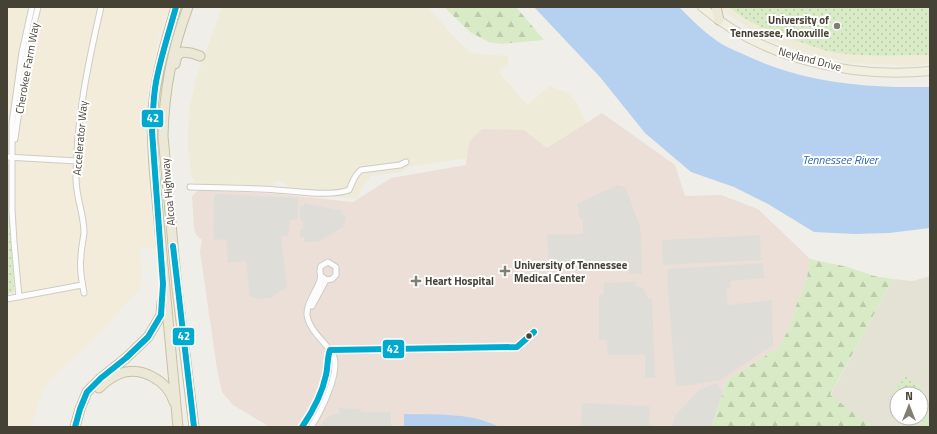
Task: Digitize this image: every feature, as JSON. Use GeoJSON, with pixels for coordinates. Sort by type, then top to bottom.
{"type":"FeatureCollection","features":[{"type":"Feature","properties":{"kind":"highway","name":"Alcoa Highway"},"geometry":{"type":"LineString","coordinates":[[176,7],[162,54],[156,83],[153,110],[153,145],[178,427]]}},
{"type":"Feature","properties":{"kind":"highway","name":"Alcoa Highway"},"geometry":{"type":"LineString","coordinates":[[188,7],[173,52],[167,85],[163,136],[176,281],[194,427]]}},
{"type":"Feature","properties":{"kind":"highway"},"geometry":{"type":"LineString","coordinates":[[716,7],[719,20]]}},
{"type":"Feature","properties":{"kind":"highway"},"geometry":{"type":"LineString","coordinates":[[166,173],[171,90],[176,63],[179,53],[182,52],[191,52],[200,56]]}},
{"type":"Feature","properties":{"kind":"highway"},"geometry":{"type":"LineString","coordinates":[[75,427],[87,392],[148,337],[161,315],[162,284],[159,215]]}},
{"type":"Feature","properties":{"kind":"highway"},"geometry":{"type":"LineString","coordinates":[[82,427],[85,411],[92,395],[105,382],[120,373],[136,372],[149,374],[163,383],[172,395],[177,413]]}},
{"type":"Feature","properties":{"kind":"main road","name":"Neyland Drive"},"geometry":{"type":"LineString","coordinates":[[702,7],[719,20],[753,40],[779,52],[846,69],[882,72],[930,71]]}},
{"type":"Feature","properties":{"kind":"street","name":"Cherokee Farm Way"},"geometry":{"type":"LineString","coordinates":[[19,297],[12,210],[12,123],[22,52],[32,7]]}},
{"type":"Feature","properties":{"kind":"street","name":"Cherokee Farm Way"},"geometry":{"type":"LineString","coordinates":[[13,155],[27,52],[38,7]]}},
{"type":"Feature","properties":{"kind":"street","name":"Accelerator Way"},"geometry":{"type":"LineString","coordinates":[[84,293],[80,258],[84,233],[83,213],[76,181],[77,161],[82,98],[101,7]]}},
{"type":"Feature","properties":{"kind":"street"},"geometry":{"type":"LineString","coordinates":[[7,157],[13,155],[77,161]]}},
{"type":"Feature","properties":{"kind":"street"},"geometry":{"type":"LineString","coordinates":[[190,187],[277,190],[305,193],[340,193],[349,190],[357,172],[361,170],[406,162]]}},
{"type":"Feature","properties":{"kind":"street"},"geometry":{"type":"LineString","coordinates":[[311,427],[320,414],[327,398],[334,367],[333,354],[315,331],[307,315],[307,310],[321,276],[319,268],[328,262],[334,264],[337,270],[336,275],[332,279],[326,280],[321,276]]}},
{"type":"Feature","properties":{"kind":"street"},"geometry":{"type":"LineString","coordinates":[[310,320],[312,307],[326,280]]}},
{"type":"Feature","properties":{"kind":"street"},"geometry":{"type":"LineString","coordinates":[[7,299],[82,285]]}},
{"type":"Feature","properties":{"kind":"street"},"geometry":{"type":"LineString","coordinates":[[302,427],[314,409],[322,390],[330,350]]}},
{"type":"Feature","properties":{"kind":"shaded area"},"geometry":{"type":"Polygon","coordinates":[[[7,7],[169,7],[156,46],[146,100],[146,161],[154,248],[139,249],[142,273],[139,292],[128,300],[109,324],[50,380],[43,390],[31,427],[7,427],[7,303],[14,301],[9,164],[7,164],[7,7]]]}},
{"type":"Feature","properties":{"kind":"shaded area"},"geometry":{"type":"Polygon","coordinates":[[[222,7],[428,7],[456,39],[470,52],[508,56],[508,63],[499,72],[527,105],[550,86],[568,93],[577,104],[586,123],[547,148],[524,130],[469,142],[467,158],[408,167],[402,172],[371,176],[364,184],[357,199],[313,194],[311,190],[288,187],[282,181],[274,182],[272,186],[266,187],[244,187],[241,184],[236,183],[233,186],[199,184],[194,182],[191,175],[188,143],[189,110],[197,76],[222,7]]]}},
{"type":"Feature","properties":{"kind":"shaded area","name":"University of Tennessee, Knoxville"},"geometry":{"type":"Polygon","coordinates":[[[717,7],[930,7],[930,63],[914,66],[853,63],[808,54],[766,39],[717,7]]]}},
{"type":"Feature","properties":{"kind":"shaded area","name":"University of Tennessee Medical Center"},"geometry":{"type":"Polygon","coordinates":[[[602,113],[675,165],[685,196],[721,195],[758,209],[810,259],[807,278],[796,306],[790,327],[778,348],[727,380],[712,427],[270,427],[233,405],[222,392],[217,369],[200,251],[202,240],[196,235],[194,229],[192,197],[195,193],[200,190],[279,194],[353,202],[391,178],[466,165],[469,142],[482,129],[524,130],[547,148],[602,113]]]}},
{"type":"Feature","properties":{"kind":"shaded area"},"geometry":{"type":"Polygon","coordinates":[[[618,185],[626,188],[639,224],[641,232],[642,274],[629,273],[628,261],[549,262],[547,235],[583,234],[583,219],[580,219],[577,204],[618,185]]]}},
{"type":"Feature","properties":{"kind":"shaded area"},"geometry":{"type":"Polygon","coordinates":[[[215,194],[298,198],[298,219],[290,220],[288,236],[281,236],[287,287],[270,298],[256,299],[250,296],[246,261],[228,263],[226,240],[213,239],[215,194]]]}},
{"type":"Feature","properties":{"kind":"shaded area"},"geometry":{"type":"Polygon","coordinates":[[[304,203],[343,211],[342,215],[346,215],[345,223],[342,223],[344,226],[317,242],[304,242],[304,237],[300,237],[300,230],[303,229],[303,221],[300,221],[300,206],[304,206],[304,203]]]}},
{"type":"Feature","properties":{"kind":"shaded area"},"geometry":{"type":"Polygon","coordinates":[[[760,235],[761,260],[663,265],[662,240],[760,235]]]}},
{"type":"Feature","properties":{"kind":"shaded area"},"geometry":{"type":"Polygon","coordinates":[[[763,263],[764,278],[730,281],[731,288],[726,289],[728,305],[772,300],[773,345],[720,380],[676,386],[667,281],[668,269],[763,263]]]}},
{"type":"Feature","properties":{"kind":"shaded area"},"geometry":{"type":"Polygon","coordinates":[[[930,276],[930,427],[872,427],[830,396],[893,279],[913,281],[930,276]]]}},
{"type":"Feature","properties":{"kind":"shaded area"},"geometry":{"type":"Polygon","coordinates":[[[635,282],[637,286],[644,289],[648,299],[652,299],[655,378],[645,378],[645,355],[608,355],[607,340],[599,340],[599,295],[603,295],[604,283],[635,282]]]}},
{"type":"Feature","properties":{"kind":"shaded area"},"geometry":{"type":"Polygon","coordinates":[[[717,383],[719,388],[723,391],[711,427],[672,427],[675,416],[700,389],[717,383]]]}},
{"type":"Feature","properties":{"kind":"shaded area"},"geometry":{"type":"Polygon","coordinates":[[[582,403],[649,406],[649,427],[581,427],[582,403]]]}},
{"type":"Feature","properties":{"kind":"shaded area"},"geometry":{"type":"Polygon","coordinates":[[[339,408],[358,409],[363,412],[391,412],[391,427],[320,427],[326,418],[339,413],[339,408]]]}},
{"type":"Feature","properties":{"kind":"green space"},"geometry":{"type":"Polygon","coordinates":[[[444,7],[516,7],[544,40],[501,44],[489,42],[470,32],[444,7]]]}},
{"type":"Feature","properties":{"kind":"green space","name":"University of Tennessee, Knoxville"},"geometry":{"type":"Polygon","coordinates":[[[729,7],[930,7],[930,55],[872,55],[832,52],[770,31],[748,20],[729,7]]]}},
{"type":"Feature","properties":{"kind":"green space"},"geometry":{"type":"Polygon","coordinates":[[[7,164],[9,164],[14,292],[7,294],[7,164]]]}},
{"type":"Feature","properties":{"kind":"green space"},"geometry":{"type":"Polygon","coordinates":[[[810,259],[848,267],[874,276],[893,279],[830,395],[872,427],[712,427],[727,380],[778,348],[790,327],[796,306],[807,278],[810,259]]]}},
{"type":"Feature","properties":{"kind":"green space"},"geometry":{"type":"Polygon","coordinates":[[[906,376],[920,386],[898,386],[906,376]]]}},
{"type":"Feature","properties":{"kind":"green space"},"geometry":{"type":"Polygon","coordinates":[[[929,416],[930,427],[926,426],[929,426],[929,416]]]}},
{"type":"Feature","properties":{"kind":"water","name":"Tennessee River"},"geometry":{"type":"Polygon","coordinates":[[[534,7],[679,7],[704,31],[723,45],[790,72],[813,78],[859,85],[930,87],[930,228],[889,233],[855,234],[814,232],[768,204],[734,187],[691,172],[645,133],[600,77],[534,7]]]}},
{"type":"Feature","properties":{"kind":"water"},"geometry":{"type":"Polygon","coordinates":[[[404,414],[463,416],[475,418],[497,427],[404,427],[404,414]]]}},
{"type":"Feature","properties":{"kind":"transit line","name":"42"},"geometry":{"type":"LineString","coordinates":[[75,427],[87,392],[148,337],[161,315],[163,284],[152,131],[156,82],[176,7]]}},
{"type":"Feature","properties":{"kind":"transit line","name":"42"},"geometry":{"type":"LineString","coordinates":[[173,246],[194,427]]}},
{"type":"Feature","properties":{"kind":"transit line","name":"42"},"geometry":{"type":"LineString","coordinates":[[302,427],[320,396],[327,372],[330,350],[517,347],[534,332]]}},
{"type":"Feature","properties":{"kind":"place","name":"University of Tennessee, Knoxville"},"geometry":{"type":"Point","coordinates":[837,26]}},
{"type":"Feature","properties":{"kind":"place","name":"University of Tennessee Medical Center"},"geometry":{"type":"Point","coordinates":[505,271]}},
{"type":"Feature","properties":{"kind":"place","name":"Heart Hospital"},"geometry":{"type":"Point","coordinates":[416,281]}}]}
